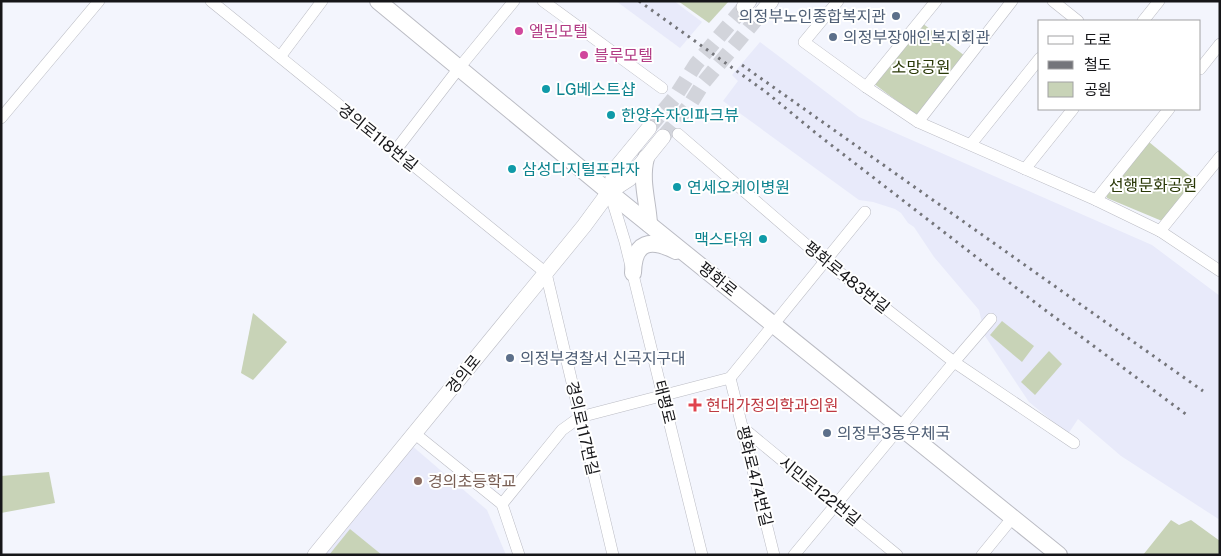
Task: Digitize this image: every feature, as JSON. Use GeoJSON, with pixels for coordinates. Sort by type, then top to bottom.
{"type":"FeatureCollection","features":[{"type":"Feature","properties":{"kind":"main road","name":"평화로"},"geometry":{"type":"LineString","coordinates":[[378,1],[609,192],[1059,555]]}},
{"type":"Feature","properties":{"kind":"main road"},"geometry":{"type":"LineString","coordinates":[[646,158],[643,179],[649,207],[650,224]]}},
{"type":"Feature","properties":{"kind":"main road"},"geometry":{"type":"LineString","coordinates":[[633,273],[633,258],[639,249],[648,244],[666,246],[693,259]]}},
{"type":"Feature","properties":{"kind":"street"},"geometry":{"type":"LineString","coordinates":[[1,118],[99,1]]}},
{"type":"Feature","properties":{"kind":"street","name":"경의로118번길"},"geometry":{"type":"LineString","coordinates":[[211,1],[546,272]]}},
{"type":"Feature","properties":{"kind":"street"},"geometry":{"type":"LineString","coordinates":[[280,57],[322,1]]}},
{"type":"Feature","properties":{"kind":"street"},"geometry":{"type":"LineString","coordinates":[[395,151],[514,1]]}},
{"type":"Feature","properties":{"kind":"street"},"geometry":{"type":"LineString","coordinates":[[543,1],[662,88]]}},
{"type":"Feature","properties":{"kind":"street"},"geometry":{"type":"LineString","coordinates":[[759,16],[771,1]]}},
{"type":"Feature","properties":{"kind":"street"},"geometry":{"type":"LineString","coordinates":[[838,1],[804,42],[866,88],[918,122],[1096,200],[1160,231],[1220,271]]}},
{"type":"Feature","properties":{"kind":"street"},"geometry":{"type":"LineString","coordinates":[[866,88],[936,1]]}},
{"type":"Feature","properties":{"kind":"street"},"geometry":{"type":"LineString","coordinates":[[918,122],[1012,1]]}},
{"type":"Feature","properties":{"kind":"street"},"geometry":{"type":"LineString","coordinates":[[1053,1],[1073,20]]}},
{"type":"Feature","properties":{"kind":"street"},"geometry":{"type":"LineString","coordinates":[[1144,20],[1160,1]]}},
{"type":"Feature","properties":{"kind":"street"},"geometry":{"type":"LineString","coordinates":[[1201,68],[1220,44]]}},
{"type":"Feature","properties":{"kind":"street"},"geometry":{"type":"LineString","coordinates":[[971,144],[1038,60]]}},
{"type":"Feature","properties":{"kind":"street"},"geometry":{"type":"LineString","coordinates":[[1025,169],[1072,110]]}},
{"type":"Feature","properties":{"kind":"street"},"geometry":{"type":"LineString","coordinates":[[1096,200],[1167,110]]}},
{"type":"Feature","properties":{"kind":"street","name":"경의로"},"geometry":{"type":"LineString","coordinates":[[315,555],[584,226],[609,192],[616,168],[649,128]]}},
{"type":"Feature","properties":{"kind":"street","name":"경의로"},"geometry":{"type":"LineString","coordinates":[[609,192],[629,179],[646,158],[670,136]]}},
{"type":"Feature","properties":{"kind":"street","name":"평화로483번길"},"geometry":{"type":"LineString","coordinates":[[670,136],[954,362],[1074,443]]}},
{"type":"Feature","properties":{"kind":"street"},"geometry":{"type":"LineString","coordinates":[[1160,231],[1220,157]]}},
{"type":"Feature","properties":{"kind":"street","name":"태평로"},"geometry":{"type":"LineString","coordinates":[[609,192],[633,273],[702,555]]}},
{"type":"Feature","properties":{"kind":"street"},"geometry":{"type":"LineString","coordinates":[[502,504],[562,430],[580,417],[730,378],[865,212]]}},
{"type":"Feature","properties":{"kind":"street","name":"경의로117번길"},"geometry":{"type":"LineString","coordinates":[[546,272],[613,555]]}},
{"type":"Feature","properties":{"kind":"street"},"geometry":{"type":"LineString","coordinates":[[794,555],[991,319]]}},
{"type":"Feature","properties":{"kind":"street","name":"평화로474번길"},"geometry":{"type":"LineString","coordinates":[[730,378],[774,555]]}},
{"type":"Feature","properties":{"kind":"street","name":"시민로122번길"},"geometry":{"type":"LineString","coordinates":[[742,428],[896,555]]}},
{"type":"Feature","properties":{"kind":"street"},"geometry":{"type":"LineString","coordinates":[[414,433],[502,504],[519,555]]}},
{"type":"Feature","properties":{"kind":"street"},"geometry":{"type":"LineString","coordinates":[[982,555],[1013,518]]}},
{"type":"Feature","properties":{"kind":"shaded area"},"geometry":{"type":"Polygon","coordinates":[[[616,1],[674,1],[702,22],[680,48],[616,1]]]}},
{"type":"Feature","properties":{"kind":"shaded area"},"geometry":{"type":"Polygon","coordinates":[[[760,42],[859,117],[1152,245],[1220,296],[1220,520],[1121,456],[1078,419],[1068,434],[1029,402],[985,336],[979,310],[934,257],[914,227],[908,223],[901,213],[895,209],[873,202],[859,200],[723,101],[738,81],[732,75],[760,42]]]}},
{"type":"Feature","properties":{"kind":"shaded area","name":"경의초등학교"},"geometry":{"type":"Polygon","coordinates":[[[411,445],[487,510],[506,555],[324,555],[411,445]]]}},
{"type":"Feature","properties":{"kind":"green space"},"geometry":{"type":"Polygon","coordinates":[[[678,1],[729,1],[709,23],[678,1]]]}},
{"type":"Feature","properties":{"kind":"green space","name":"소망공원"},"geometry":{"type":"Polygon","coordinates":[[[922,23],[965,56],[917,116],[873,83],[922,23]]]}},
{"type":"Feature","properties":{"kind":"green space","name":"선행문화공원"},"geometry":{"type":"Polygon","coordinates":[[[1149,142],[1195,180],[1162,221],[1107,198],[1106,195],[1149,142]]]}},
{"type":"Feature","properties":{"kind":"green space"},"geometry":{"type":"Polygon","coordinates":[[[253,313],[287,342],[253,380],[241,373],[253,313]]]}},
{"type":"Feature","properties":{"kind":"green space"},"geometry":{"type":"Polygon","coordinates":[[[1002,321],[1034,346],[1022,362],[990,335],[1002,321]]]}},
{"type":"Feature","properties":{"kind":"green space"},"geometry":{"type":"Polygon","coordinates":[[[1049,351],[1062,364],[1035,395],[1021,382],[1049,351]]]}},
{"type":"Feature","properties":{"kind":"green space"},"geometry":{"type":"Polygon","coordinates":[[[49,472],[55,503],[1,513],[1,476],[49,472]]]}},
{"type":"Feature","properties":{"kind":"green space"},"geometry":{"type":"Polygon","coordinates":[[[1171,520],[1179,525],[1191,520],[1220,541],[1220,555],[1143,555],[1171,520]]]}},
{"type":"Feature","properties":{"kind":"green space"},"geometry":{"type":"Polygon","coordinates":[[[350,529],[382,555],[329,555],[350,529]]]}},
{"type":"Feature","properties":{"kind":"tunnel"},"geometry":{"type":"LineString","coordinates":[[649,128],[675,97],[696,64],[744,7]]}},
{"type":"Feature","properties":{"kind":"tunnel"},"geometry":{"type":"LineString","coordinates":[[663,137],[689,106],[704,82],[759,16]]}},
{"type":"Feature","properties":{"kind":"railway"},"geometry":{"type":"LineString","coordinates":[[639,1],[766,92],[817,134],[1041,307],[1187,415]]}},
{"type":"Feature","properties":{"kind":"railway"},"geometry":{"type":"LineString","coordinates":[[742,65],[1203,391]]}},
{"type":"Feature","properties":{"kind":"place","name":"의정부노인종합복지관"},"geometry":{"type":"Point","coordinates":[896,16]}},
{"type":"Feature","properties":{"kind":"place","name":"엘린모텔"},"geometry":{"type":"Point","coordinates":[519,31]}},
{"type":"Feature","properties":{"kind":"place","name":"의정부장애인복지회관"},"geometry":{"type":"Point","coordinates":[833,37]}},
{"type":"Feature","properties":{"kind":"place","name":"블루모텔"},"geometry":{"type":"Point","coordinates":[584,55]}},
{"type":"Feature","properties":{"kind":"place","name":"LG베스트샵"},"geometry":{"type":"Point","coordinates":[546,89]}},
{"type":"Feature","properties":{"kind":"place","name":"한양수자인파크뷰"},"geometry":{"type":"Point","coordinates":[611,115]}},
{"type":"Feature","properties":{"kind":"place","name":"삼성디지털프라자"},"geometry":{"type":"Point","coordinates":[512,169]}},
{"type":"Feature","properties":{"kind":"place","name":"연세오케이병원"},"geometry":{"type":"Point","coordinates":[677,187]}},
{"type":"Feature","properties":{"kind":"place","name":"맥스타워"},"geometry":{"type":"Point","coordinates":[763,239]}},
{"type":"Feature","properties":{"kind":"place","name":"의정부경찰서 신곡지구대"},"geometry":{"type":"Point","coordinates":[510,358]}},
{"type":"Feature","properties":{"kind":"place","name":"현대가정의학과의원"},"geometry":{"type":"Point","coordinates":[695,405]}},
{"type":"Feature","properties":{"kind":"place","name":"의정부3동우체국"},"geometry":{"type":"Point","coordinates":[827,433]}},
{"type":"Feature","properties":{"kind":"place","name":"경의초등학교"},"geometry":{"type":"Point","coordinates":[418,481]}}]}
